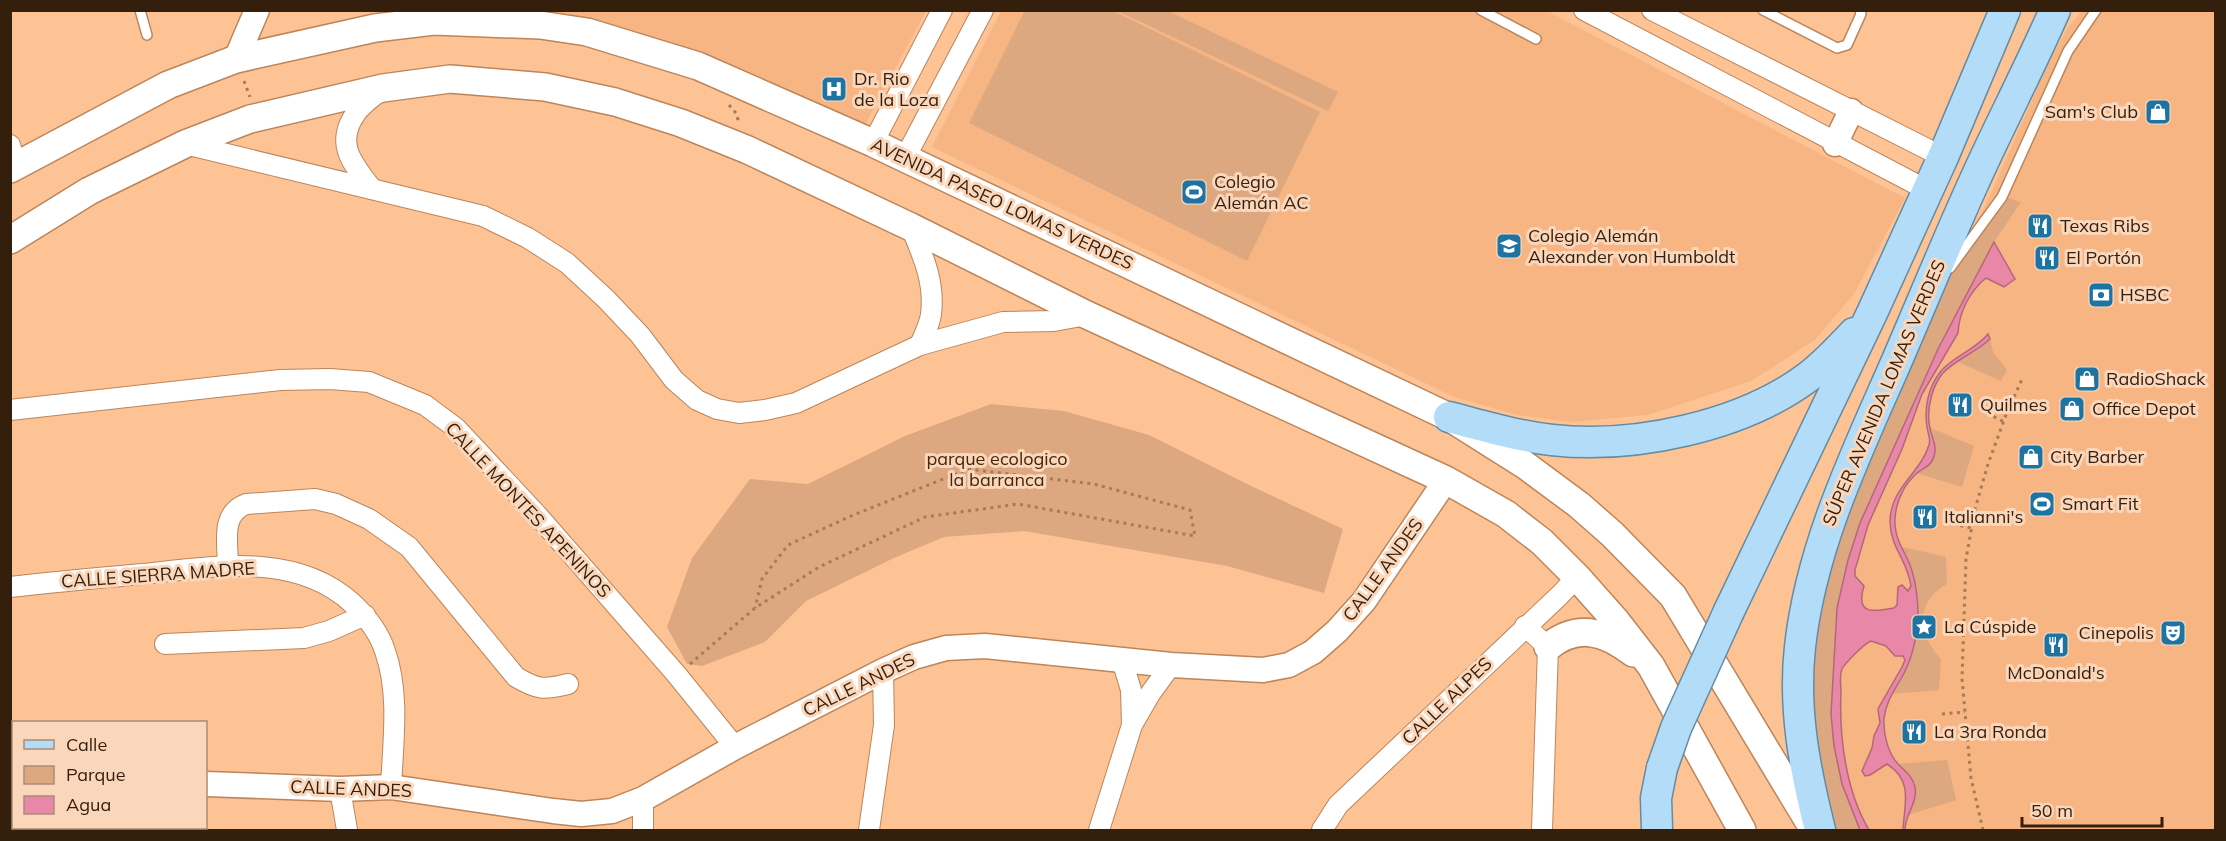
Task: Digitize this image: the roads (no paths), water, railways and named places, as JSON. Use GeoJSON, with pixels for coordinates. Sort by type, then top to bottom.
{"type":"FeatureCollection","features":[{"type":"Feature","properties":{"kind":"main road"},"geometry":{"type":"LineString","coordinates":[[1657,831],[1656,798],[1662,768],[1677,728],[1729,611],[1872,313],[1926,190],[1943,157],[2005,10]]}},
{"type":"Feature","properties":{"kind":"main road","name":"SÚPER AVENIDA LOMAS VERDES"},"geometry":{"type":"LineString","coordinates":[[1820,831],[1801,745],[1798,708],[1800,649],[1809,588],[1827,528],[1862,438],[1985,159],[2055,15]]}},
{"type":"Feature","properties":{"kind":"main road","name":"AVENIDA PASEO LOMAS VERDES"},"geometry":{"type":"LineString","coordinates":[[12,160],[168,85],[236,59],[437,16],[587,32],[698,66],[873,143],[1449,417],[1525,465],[1579,505],[1612,534],[1673,596],[1814,831]]}},
{"type":"Feature","properties":{"kind":"main road"},"geometry":{"type":"LineString","coordinates":[[10,240],[89,191],[185,144],[257,117],[383,88],[450,79],[545,87],[615,102],[670,119],[748,150],[911,227],[1087,315],[1446,480],[1506,514],[1542,542],[1576,577],[1616,621],[1651,666],[1742,831]]}},
{"type":"Feature","properties":{"kind":"main road"},"geometry":{"type":"LineString","coordinates":[[1449,417],[1552,440],[1632,439],[1680,431],[1724,419],[1773,399],[1808,377],[1837,351],[1872,313]]}},
{"type":"Feature","properties":{"kind":"main road"},"geometry":{"type":"LineString","coordinates":[[1548,647],[1559,638],[1577,632],[1602,635],[1622,644],[1651,666]]}},
{"type":"Feature","properties":{"kind":"street"},"geometry":{"type":"LineString","coordinates":[[236,59],[257,10]]}},
{"type":"Feature","properties":{"kind":"street"},"geometry":{"type":"LineString","coordinates":[[873,143],[942,10]]}},
{"type":"Feature","properties":{"kind":"street"},"geometry":{"type":"LineString","coordinates":[[905,158],[983,10]]}},
{"type":"Feature","properties":{"kind":"street"},"geometry":{"type":"LineString","coordinates":[[1584,10],[1926,190]]}},
{"type":"Feature","properties":{"kind":"street"},"geometry":{"type":"LineString","coordinates":[[1652,10],[1943,157]]}},
{"type":"Feature","properties":{"kind":"street"},"geometry":{"type":"LineString","coordinates":[[372,189],[347,152],[346,135],[356,112],[383,88]]}},
{"type":"Feature","properties":{"kind":"street"},"geometry":{"type":"LineString","coordinates":[[1835,144],[1851,111]]}},
{"type":"Feature","properties":{"kind":"street"},"geometry":{"type":"LineString","coordinates":[[185,144],[483,216],[528,238],[567,262],[640,335],[674,380],[697,400],[717,409],[739,413],[796,403],[920,345],[1003,322],[1054,321],[1087,315]]}},
{"type":"Feature","properties":{"kind":"street"},"geometry":{"type":"LineString","coordinates":[[911,227],[925,260],[932,289],[931,316],[920,345]]}},
{"type":"Feature","properties":{"kind":"street","name":"CALLE MONTES APENINOS"},"geometry":{"type":"LineString","coordinates":[[10,410],[280,380],[330,379],[369,382],[425,405],[456,428],[539,517],[677,675],[735,747]]}},
{"type":"Feature","properties":{"kind":"street","name":"CALLE ANDES"},"geometry":{"type":"LineString","coordinates":[[207,784],[340,789],[391,787],[581,814],[612,811],[643,799],[735,747],[883,671],[914,657],[946,648],[986,646],[1171,665],[1263,670],[1289,665],[1313,652],[1337,631],[1364,601],[1446,480]]}},
{"type":"Feature","properties":{"kind":"street"},"geometry":{"type":"LineString","coordinates":[[228,566],[227,528],[231,514],[237,508],[246,504],[315,499],[336,504],[369,519],[409,547],[516,677],[533,687],[546,689],[568,684]]}},
{"type":"Feature","properties":{"kind":"street","name":"CALLE SIERRA MADRE"},"geometry":{"type":"LineString","coordinates":[[10,587],[228,566],[287,570],[333,588],[365,615],[378,633],[392,672],[394,708],[391,787]]}},
{"type":"Feature","properties":{"kind":"street","name":"CALLE ALPES"},"geometry":{"type":"LineString","coordinates":[[1322,831],[1338,805],[1576,577]]}},
{"type":"Feature","properties":{"kind":"street"},"geometry":{"type":"LineString","coordinates":[[165,644],[304,638],[329,631],[365,615]]}},
{"type":"Feature","properties":{"kind":"street"},"geometry":{"type":"LineString","coordinates":[[1526,626],[1548,647],[1542,831]]}},
{"type":"Feature","properties":{"kind":"street"},"geometry":{"type":"LineString","coordinates":[[1122,660],[1131,690],[1132,725]]}},
{"type":"Feature","properties":{"kind":"street"},"geometry":{"type":"LineString","coordinates":[[1099,831],[1132,725],[1150,694],[1171,665]]}},
{"type":"Feature","properties":{"kind":"street"},"geometry":{"type":"LineString","coordinates":[[869,831],[884,725],[883,671]]}},
{"type":"Feature","properties":{"kind":"street"},"geometry":{"type":"LineString","coordinates":[[340,789],[347,831]]}},
{"type":"Feature","properties":{"kind":"street"},"geometry":{"type":"LineString","coordinates":[[643,799],[643,831]]}},
{"type":"Feature","properties":{"kind":"lane"},"geometry":{"type":"LineString","coordinates":[[140,10],[147,35]]}},
{"type":"Feature","properties":{"kind":"lane"},"geometry":{"type":"LineString","coordinates":[[1481,10],[1536,39]]}},
{"type":"Feature","properties":{"kind":"lane"},"geometry":{"type":"LineString","coordinates":[[1763,10],[1837,48],[1847,45],[1861,14],[1860,10]]}},
{"type":"Feature","properties":{"kind":"lane"},"geometry":{"type":"LineString","coordinates":[[1917,313],[2002,197],[2068,51],[2096,10]]}},
{"type":"Feature","properties":{"kind":"water"},"geometry":{"type":"Polygon","coordinates":[[[1994,242],[2015,279],[2004,287],[1986,278],[1966,302],[1958,333],[1922,394],[1902,449],[1868,525],[1855,570],[1855,576],[1864,586],[1862,602],[1868,609],[1894,608],[1897,605],[1898,587],[1902,585],[1908,591],[1911,586],[1906,568],[1893,540],[1891,510],[1900,490],[1925,455],[1929,445],[1926,412],[1933,384],[1946,366],[1988,334],[1990,339],[1947,369],[1936,384],[1931,397],[1929,416],[1935,446],[1934,456],[1930,464],[1906,485],[1896,511],[1896,531],[1912,571],[1918,610],[1911,655],[1906,670],[1888,702],[1884,718],[1884,731],[1889,750],[1911,777],[1915,787],[1915,798],[1905,830],[1903,830],[1906,794],[1901,778],[1887,764],[1870,775],[1865,776],[1862,771],[1880,723],[1878,709],[1905,660],[1903,656],[1895,656],[1886,646],[1871,641],[1851,658],[1841,672],[1841,727],[1846,764],[1855,798],[1869,830],[1860,830],[1842,784],[1834,746],[1831,714],[1837,608],[1848,560],[1860,523],[1938,349],[1994,242]]]}},
{"type":"Feature","properties":{"kind":"place","name":"Dr. Rio de la Loza"},"geometry":{"type":"Point","coordinates":[834,89]}},
{"type":"Feature","properties":{"kind":"place","name":"Sam's Club"},"geometry":{"type":"Point","coordinates":[2158,112]}},
{"type":"Feature","properties":{"kind":"place","name":"Colegio Alemán AC"},"geometry":{"type":"Point","coordinates":[1194,192]}},
{"type":"Feature","properties":{"kind":"place","name":"Texas Ribs"},"geometry":{"type":"Point","coordinates":[2040,226]}},
{"type":"Feature","properties":{"kind":"place","name":"Colegio Alemán Alexander von Humboldt"},"geometry":{"type":"Point","coordinates":[1509,246]}},
{"type":"Feature","properties":{"kind":"place","name":"El Portón"},"geometry":{"type":"Point","coordinates":[2047,258]}},
{"type":"Feature","properties":{"kind":"place","name":"HSBC"},"geometry":{"type":"Point","coordinates":[2101,295]}},
{"type":"Feature","properties":{"kind":"place","name":"RadioShack"},"geometry":{"type":"Point","coordinates":[2087,379]}},
{"type":"Feature","properties":{"kind":"place","name":"Quilmes"},"geometry":{"type":"Point","coordinates":[1960,405]}},
{"type":"Feature","properties":{"kind":"place","name":"Office Depot"},"geometry":{"type":"Point","coordinates":[2072,409]}},
{"type":"Feature","properties":{"kind":"place","name":"City Barber"},"geometry":{"type":"Point","coordinates":[2031,457]}},
{"type":"Feature","properties":{"kind":"place","name":"Smart Fit"},"geometry":{"type":"Point","coordinates":[2042,504]}},
{"type":"Feature","properties":{"kind":"place","name":"Italianni's"},"geometry":{"type":"Point","coordinates":[1925,517]}},
{"type":"Feature","properties":{"kind":"place","name":"La Cúspide"},"geometry":{"type":"Point","coordinates":[1924,627]}},
{"type":"Feature","properties":{"kind":"place","name":"Cinepolis"},"geometry":{"type":"Point","coordinates":[2173,633]}},
{"type":"Feature","properties":{"kind":"place","name":"McDonald's"},"geometry":{"type":"Point","coordinates":[2056,645]}},
{"type":"Feature","properties":{"kind":"place","name":"La 3ra Ronda"},"geometry":{"type":"Point","coordinates":[1914,732]}},
{"type":"Feature","properties":{"kind":"park label","name":"parque ecologico la barranca"},"geometry":{"type":"Point","coordinates":[997,469]}}]}
